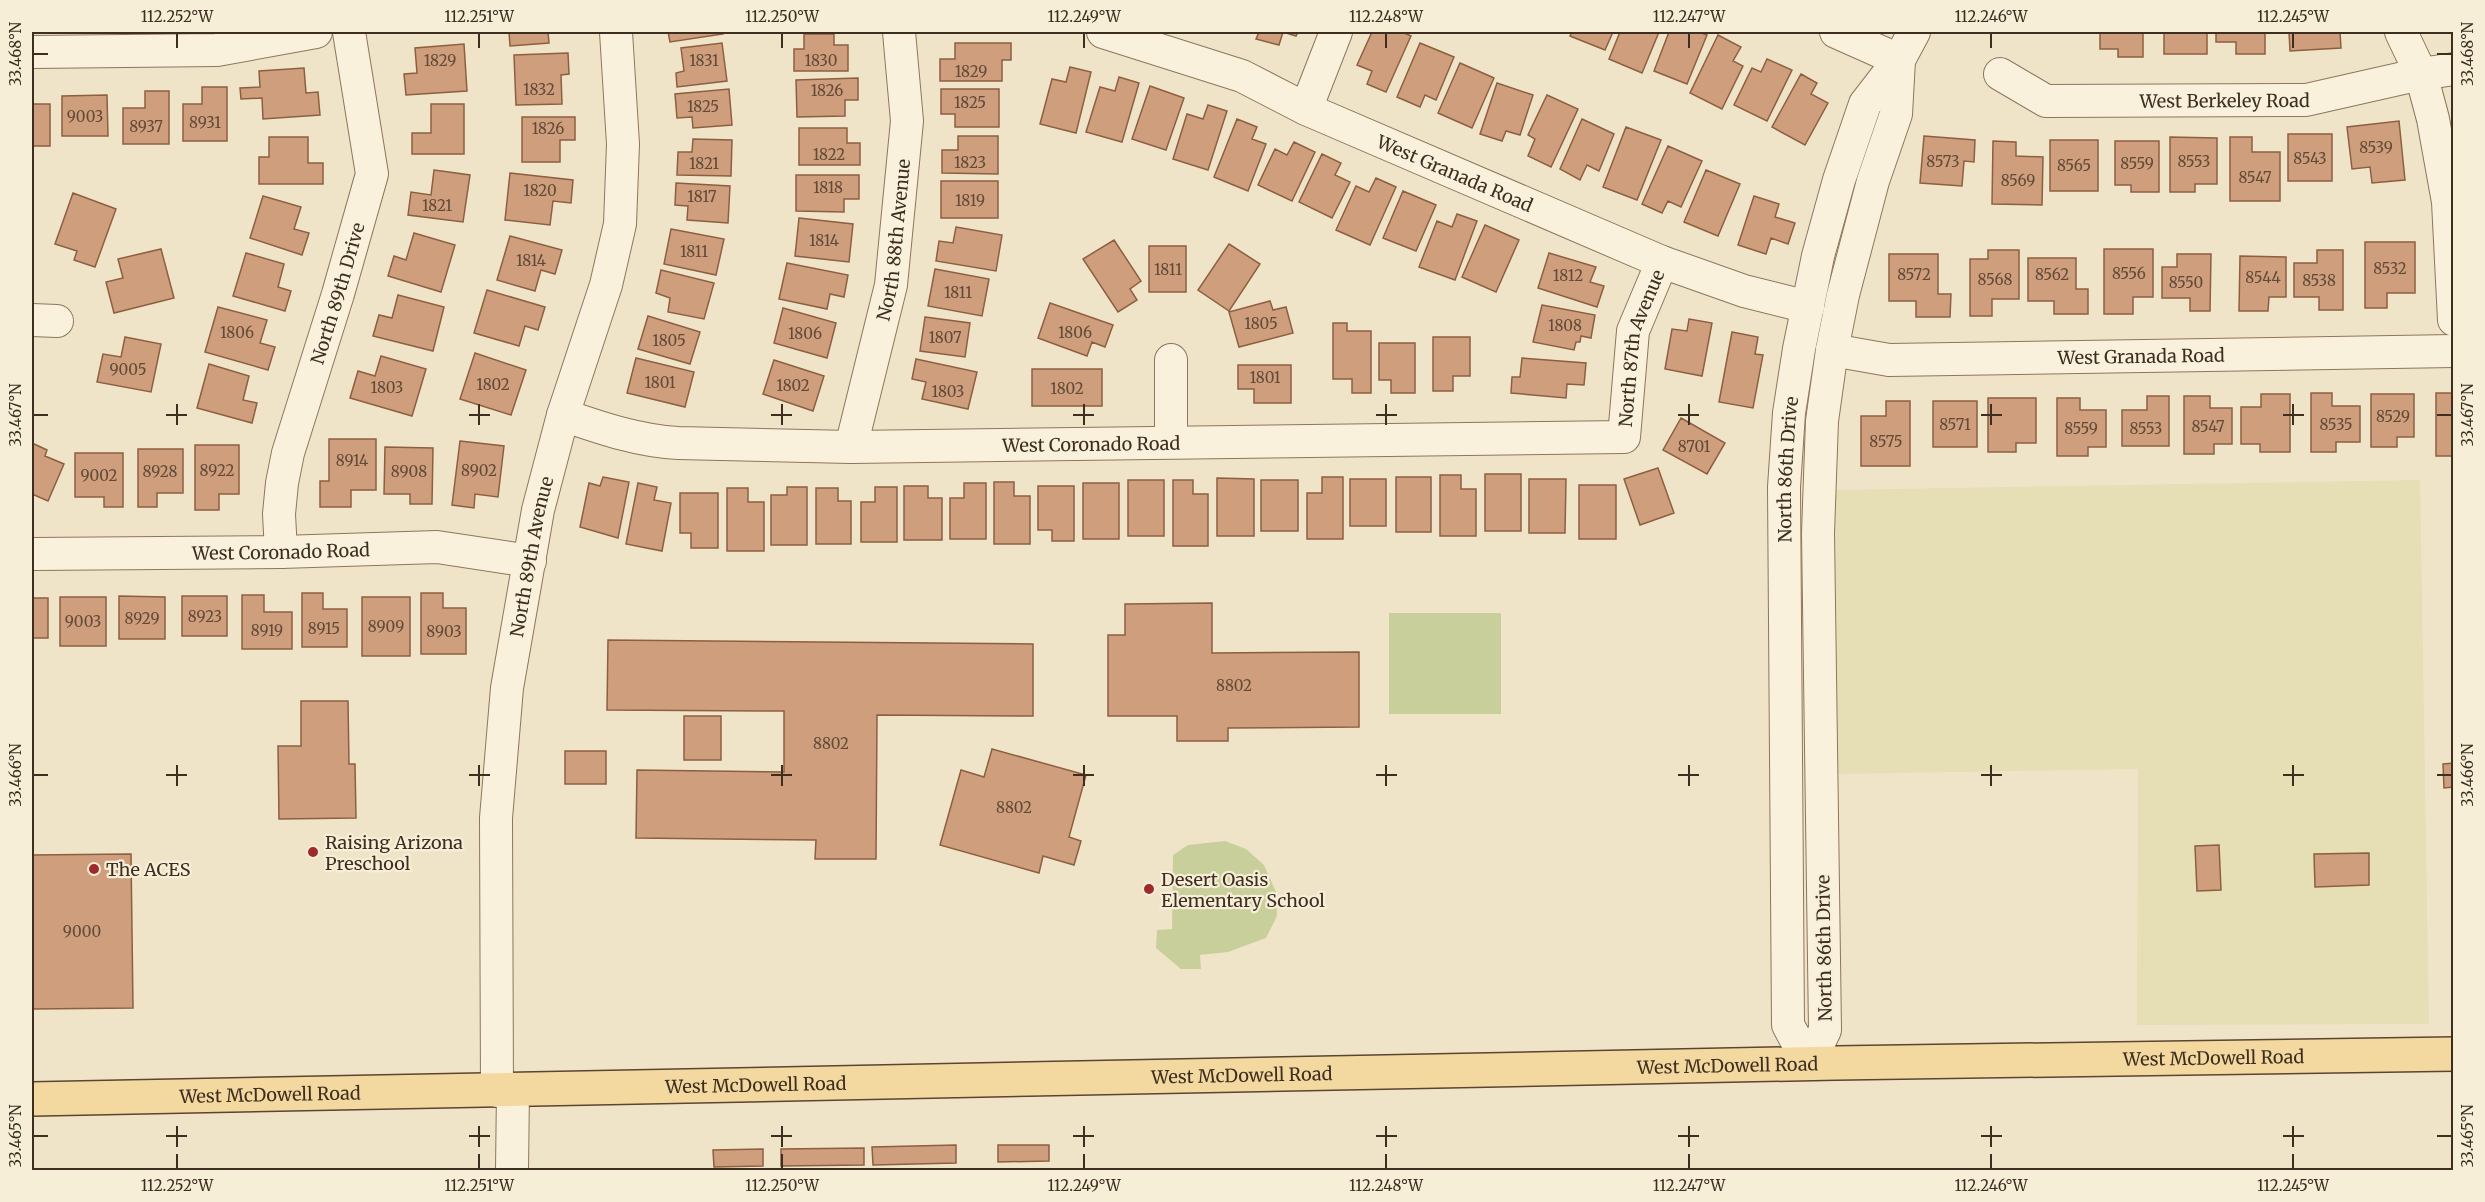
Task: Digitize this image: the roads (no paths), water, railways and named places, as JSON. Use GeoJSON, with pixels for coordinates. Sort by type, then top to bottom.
{"type":"FeatureCollection","features":[{"type":"Feature","properties":{"kind":"main road","name":"West McDowell Road"},"geometry":{"type":"LineString","coordinates":[[32,1099],[1809,1064],[2454,1054]]}},
{"type":"Feature","properties":{"kind":"street"},"geometry":{"type":"LineString","coordinates":[[32,52],[91,42],[217,50],[316,32]]}},
{"type":"Feature","properties":{"kind":"street","name":"North 89th Drive"},"geometry":{"type":"LineString","coordinates":[[281,552],[279,514],[288,453],[338,294],[372,174],[349,32]]}},
{"type":"Feature","properties":{"kind":"street","name":"North 89th Avenue"},"geometry":{"type":"LineString","coordinates":[[512,1170],[505,1090],[496,818],[507,688],[538,510],[563,415],[606,285],[620,224],[624,144],[616,32]]}},
{"type":"Feature","properties":{"kind":"street","name":"North 88th Avenue"},"geometry":{"type":"LineString","coordinates":[[851,447],[891,285],[907,121],[899,32]]}},
{"type":"Feature","properties":{"kind":"street","name":"West Granada Road"},"geometry":{"type":"LineString","coordinates":[[1103,32],[1242,76],[1306,109],[1662,262],[1744,291],[1808,307]]}},
{"type":"Feature","properties":{"kind":"street"},"geometry":{"type":"LineString","coordinates":[[1306,109],[1336,32]]}},
{"type":"Feature","properties":{"kind":"street"},"geometry":{"type":"LineString","coordinates":[[1836,32],[1899,60]]}},
{"type":"Feature","properties":{"kind":"street","name":"North 86th Drive"},"geometry":{"type":"LineString","coordinates":[[1809,1064],[1788,1025],[1784,487],[1789,413],[1818,256],[1839,180],[1865,104],[1899,60],[1914,32]]}},
{"type":"Feature","properties":{"kind":"street"},"geometry":{"type":"LineString","coordinates":[[2401,32],[2421,74],[2433,119],[2448,202],[2454,320]]}},
{"type":"Feature","properties":{"kind":"street","name":"North 86th Drive"},"geometry":{"type":"LineString","coordinates":[[1809,1064],[1825,1030],[1818,532],[1822,421],[1832,350],[1860,227],[1896,114],[1899,60]]}},
{"type":"Feature","properties":{"kind":"street","name":"West Berkeley Road"},"geometry":{"type":"LineString","coordinates":[[2000,74],[2046,101],[2306,100],[2421,74],[2454,69]]}},
{"type":"Feature","properties":{"kind":"street","name":"North 87th Avenue"},"geometry":{"type":"LineString","coordinates":[[1624,437],[1633,331],[1662,262]]}},
{"type":"Feature","properties":{"kind":"street","name":"West Granada Road"},"geometry":{"type":"LineString","coordinates":[[1832,350],[1890,360],[2454,351]]}},
{"type":"Feature","properties":{"kind":"street"},"geometry":{"type":"LineString","coordinates":[[1171,360],[1171,441]]}},
{"type":"Feature","properties":{"kind":"street","name":"West Coronado Road"},"geometry":{"type":"LineString","coordinates":[[563,415],[653,442],[851,447],[1171,441],[1624,437]]}},
{"type":"Feature","properties":{"kind":"street"},"geometry":{"type":"LineString","coordinates":[[1787,449],[1821,452]]}},
{"type":"Feature","properties":{"kind":"street","name":"West Coronado Road"},"geometry":{"type":"LineString","coordinates":[[32,554],[281,552],[437,547],[530,561]]}},
{"type":"Feature","properties":{"kind":"place","name":"Raising Arizona Preschool"},"geometry":{"type":"Point","coordinates":[313,852]}},
{"type":"Feature","properties":{"kind":"place","name":"The ACES"},"geometry":{"type":"Point","coordinates":[94,869]}},
{"type":"Feature","properties":{"kind":"place","name":"Desert Oasis Elementary School"},"geometry":{"type":"Point","coordinates":[1149,889]}}]}
